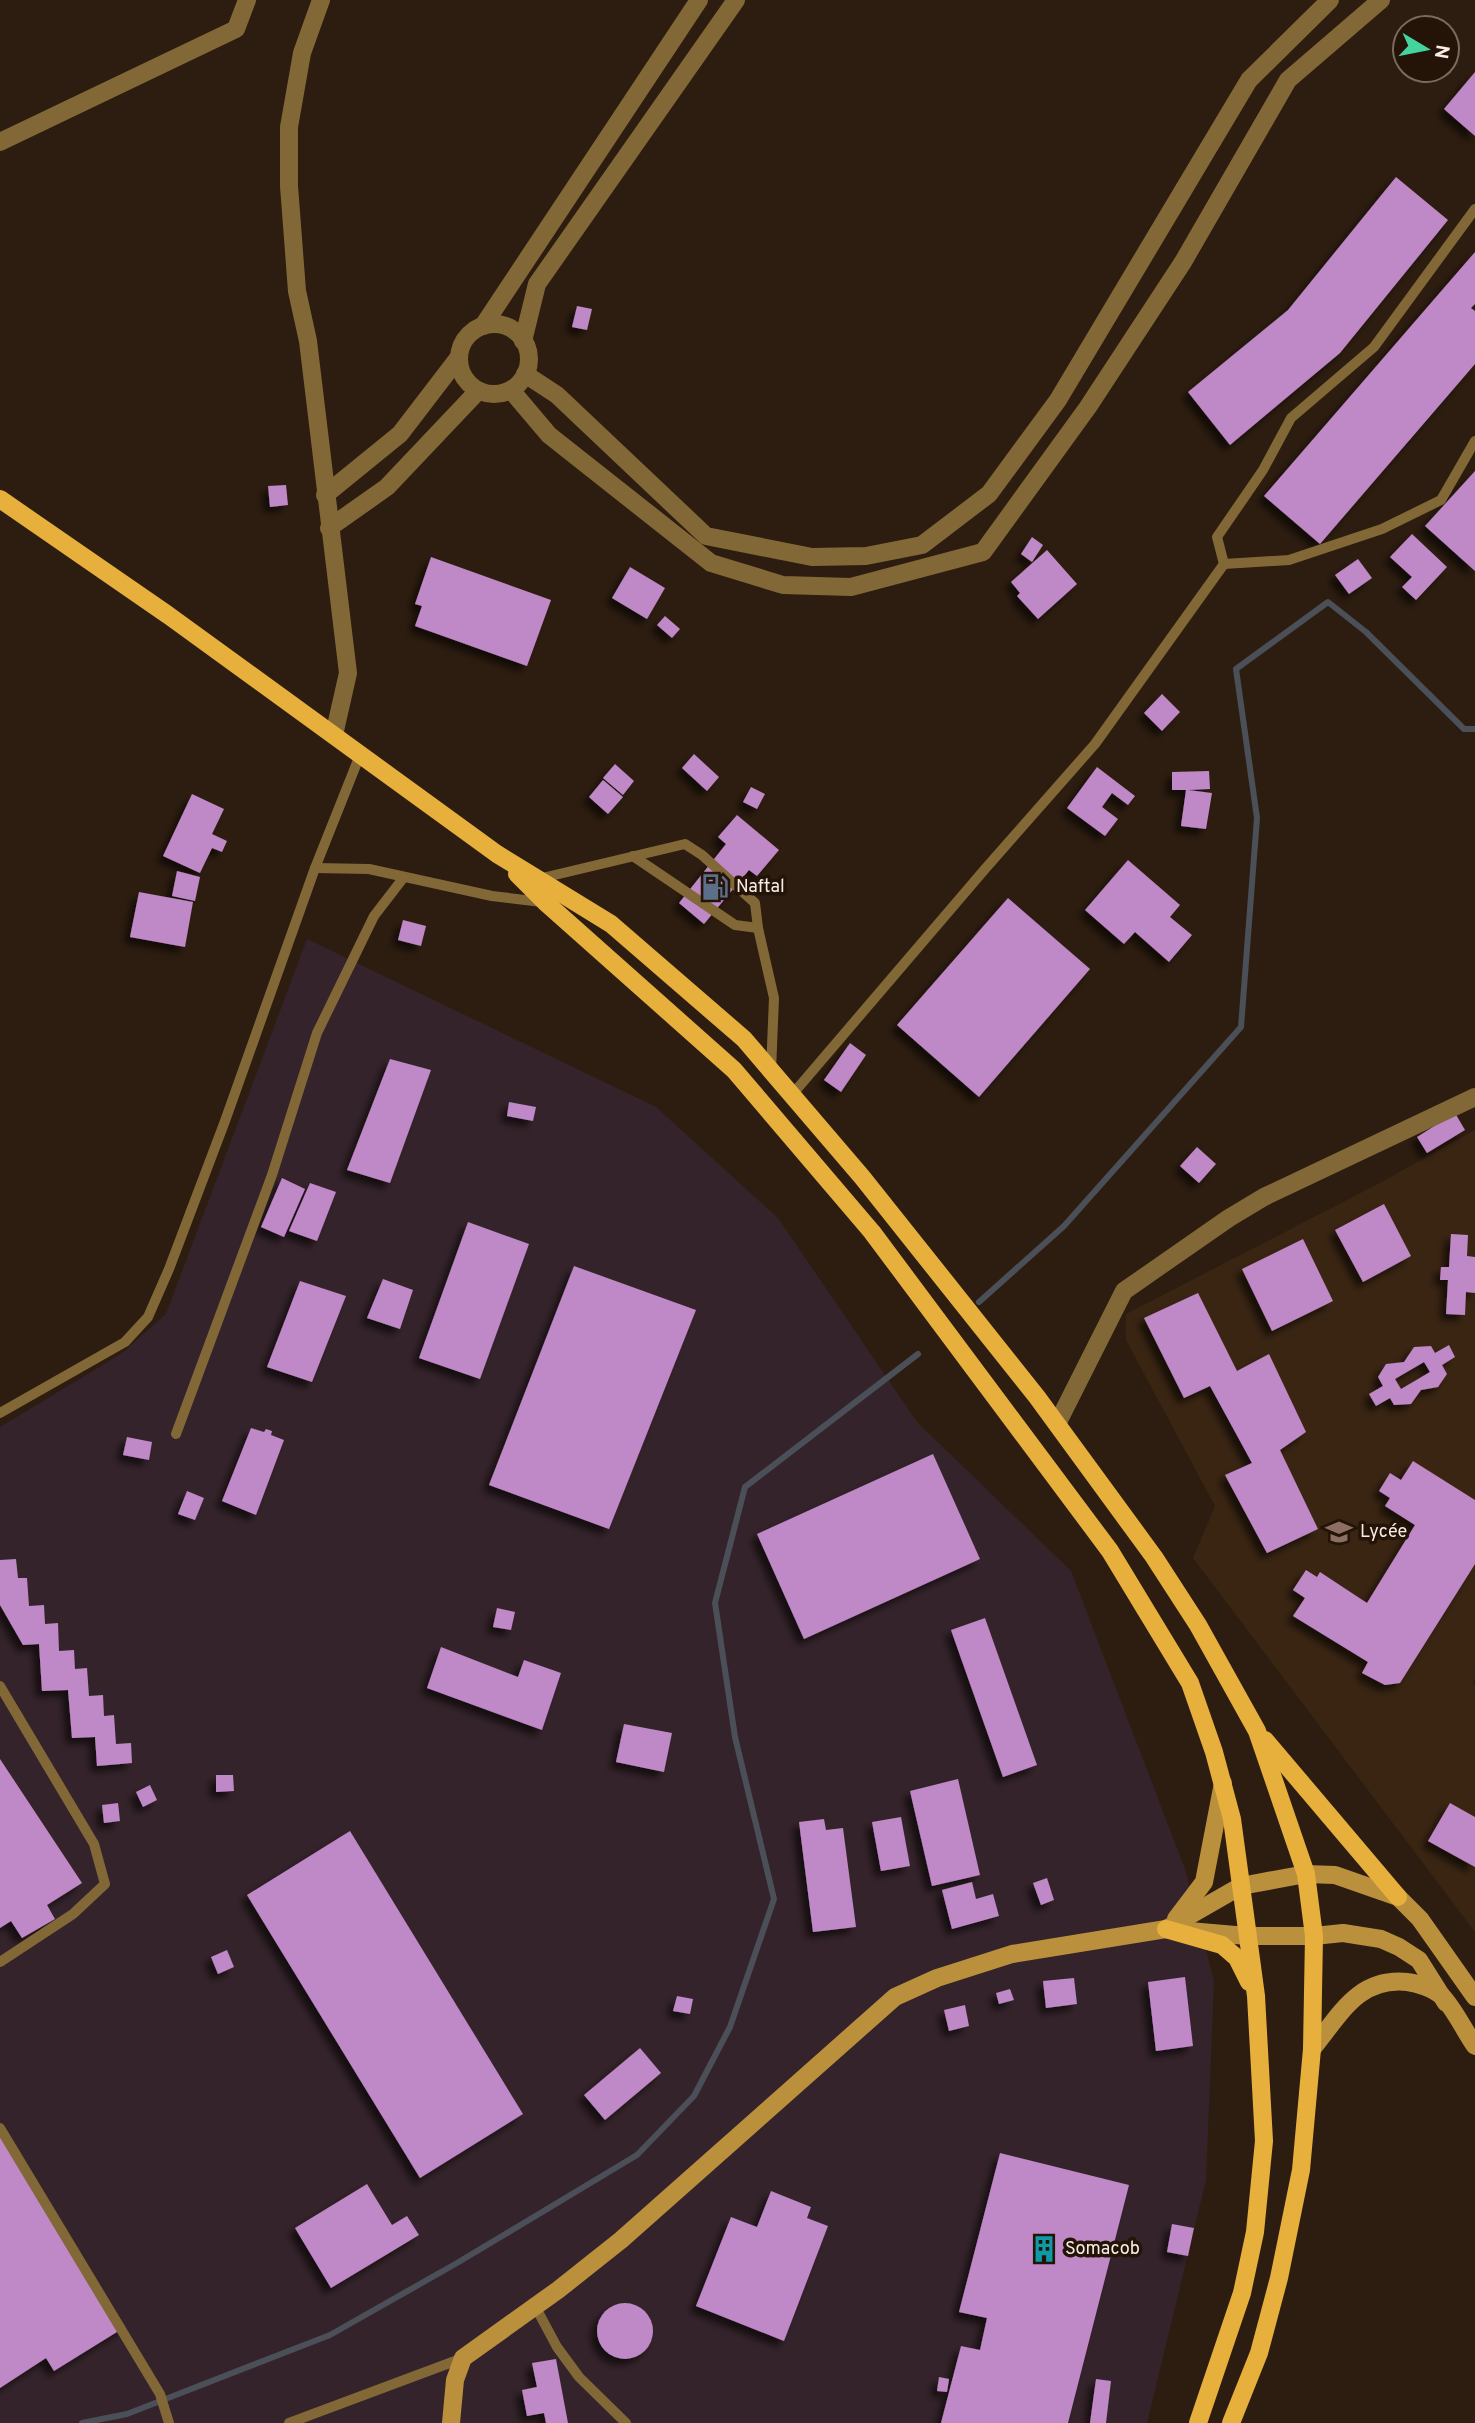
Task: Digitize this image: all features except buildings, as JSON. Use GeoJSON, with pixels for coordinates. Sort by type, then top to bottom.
{"type":"FeatureCollection","features":[{"type":"Feature","properties":{"kind":"main road"},"geometry":{"type":"LineString","coordinates":[[0,499],[168,615],[497,854],[611,924],[744,1039],[862,1177],[1057,1424],[1154,1557],[1198,1625],[1257,1731],[1306,1874],[1314,1936],[1312,2049],[1301,2170],[1279,2278],[1259,2353],[1231,2423]]}},
{"type":"Feature","properties":{"kind":"main road"},"geometry":{"type":"LineString","coordinates":[[497,854],[545,902],[734,1070],[872,1232],[1046,1463],[1124,1573],[1190,1683],[1232,1819],[1256,1996],[1264,2141],[1255,2232],[1242,2293],[1198,2423]]}},
{"type":"Feature","properties":{"kind":"main road"},"geometry":{"type":"LineString","coordinates":[[1257,1731],[1398,1897],[1420,1919],[1475,1997]]}},
{"type":"Feature","properties":{"kind":"main road"},"geometry":{"type":"LineString","coordinates":[[1166,1929],[1186,1908],[1204,1882],[1223,1783]]}},
{"type":"Feature","properties":{"kind":"main road"},"geometry":{"type":"LineString","coordinates":[[1166,1929],[1241,1886],[1306,1874],[1335,1875],[1398,1897]]}},
{"type":"Feature","properties":{"kind":"main road"},"geometry":{"type":"LineString","coordinates":[[1166,1929],[1222,1945],[1237,1958],[1256,1996]]}},
{"type":"Feature","properties":{"kind":"main road"},"geometry":{"type":"LineString","coordinates":[[451,2423],[455,2380],[463,2358],[621,2240],[895,1997],[937,1978],[1012,1954],[1166,1929],[1247,1936],[1343,1933],[1381,1939],[1419,1960],[1475,2046]]}},
{"type":"Feature","properties":{"kind":"main road"},"geometry":{"type":"LineString","coordinates":[[1312,2049],[1360,1992],[1378,1983],[1417,1983],[1441,1995],[1446,2003]]}},
{"type":"Feature","properties":{"kind":"street"},"geometry":{"type":"LineString","coordinates":[[0,142],[236,29],[247,0]]}},
{"type":"Feature","properties":{"kind":"street"},"geometry":{"type":"LineString","coordinates":[[321,0],[302,54],[289,127],[289,186],[297,290],[308,341],[348,673],[334,736]]}},
{"type":"Feature","properties":{"kind":"street"},"geometry":{"type":"LineString","coordinates":[[483,326],[699,0]]}},
{"type":"Feature","properties":{"kind":"street"},"geometry":{"type":"LineString","coordinates":[[523,341],[537,284],[736,0]]}},
{"type":"Feature","properties":{"kind":"street"},"geometry":{"type":"LineString","coordinates":[[526,374],[557,396],[706,536],[812,557],[866,556],[922,545],[989,494],[1058,400],[1249,80],[1330,0]]}},
{"type":"Feature","properties":{"kind":"street"},"geometry":{"type":"LineString","coordinates":[[510,390],[549,435],[711,563],[783,586],[851,587],[983,552],[1088,407],[1183,262],[1289,80],[1381,0]]}},
{"type":"Feature","properties":{"kind":"street"},"geometry":{"type":"LineString","coordinates":[[325,495],[400,435],[459,358],[464,341],[472,332],[495,324],[506,327],[517,333],[528,352],[526,374],[510,390],[500,394],[478,391],[469,384],[463,375],[459,358]]}},
{"type":"Feature","properties":{"kind":"street"},"geometry":{"type":"LineString","coordinates":[[329,528],[387,487],[478,391]]}},
{"type":"Feature","properties":{"kind":"street"},"geometry":{"type":"LineString","coordinates":[[1057,1424],[1124,1291],[1264,1197],[1475,1097]]}},
{"type":"Feature","properties":{"kind":"lane"},"geometry":{"type":"LineString","coordinates":[[1224,564],[1217,537],[1263,470],[1291,418],[1374,347],[1475,209]]}},
{"type":"Feature","properties":{"kind":"lane"},"geometry":{"type":"LineString","coordinates":[[1224,564],[1290,559],[1382,529],[1441,500],[1475,441]]}},
{"type":"Feature","properties":{"kind":"lane"},"geometry":{"type":"LineString","coordinates":[[791,1096],[1095,744],[1224,564]]}},
{"type":"Feature","properties":{"kind":"lane"},"geometry":{"type":"LineString","coordinates":[[0,1413],[125,1342],[148,1317],[225,1121],[315,868],[360,754]]}},
{"type":"Feature","properties":{"kind":"lane"},"geometry":{"type":"LineString","coordinates":[[537,879],[685,844],[702,855],[755,903],[774,998],[771,1071]]}},
{"type":"Feature","properties":{"kind":"lane"},"geometry":{"type":"LineString","coordinates":[[633,856],[735,925],[758,928]]}},
{"type":"Feature","properties":{"kind":"lane"},"geometry":{"type":"LineString","coordinates":[[315,868],[369,869],[492,896],[545,902]]}},
{"type":"Feature","properties":{"kind":"lane"},"geometry":{"type":"LineString","coordinates":[[176,1434],[272,1175],[317,1033],[374,916],[404,877]]}},
{"type":"Feature","properties":{"kind":"lane"},"geometry":{"type":"LineString","coordinates":[[0,1686],[94,1844],[105,1884],[73,1914],[0,1962]]}},
{"type":"Feature","properties":{"kind":"lane"},"geometry":{"type":"LineString","coordinates":[[0,2128],[160,2394],[169,2423]]}},
{"type":"Feature","properties":{"kind":"lane"},"geometry":{"type":"LineString","coordinates":[[535,2306],[557,2347],[579,2377],[626,2423]]}},
{"type":"Feature","properties":{"kind":"lane"},"geometry":{"type":"LineString","coordinates":[[289,2423],[463,2358]]}},
{"type":"Feature","properties":{"kind":"shaded area"},"geometry":{"type":"Polygon","coordinates":[[[307,939],[656,1107],[778,1218],[917,1422],[1071,1571],[1185,1869],[1214,1981],[1206,2180],[1147,2423],[0,2423],[0,1427],[121,1354],[166,1314],[307,939]]]}},
{"type":"Feature","properties":{"kind":"shaded area","name":"Lycée"},"geometry":{"type":"Polygon","coordinates":[[[1475,1130],[1475,1932],[1193,1558],[1215,1506],[1126,1340],[1126,1314],[1374,1186],[1475,1130]]]}},
{"type":"Feature","properties":{"kind":"waterway"},"geometry":{"type":"LineString","coordinates":[[979,1302],[1064,1226],[1241,1027],[1257,818],[1236,669],[1328,602],[1366,632],[1464,729],[1475,729]]}},
{"type":"Feature","properties":{"kind":"waterway"},"geometry":{"type":"LineString","coordinates":[[82,2423],[127,2414],[330,2335],[457,2263],[637,2155],[694,2096],[730,2027],[774,1899],[735,1737],[715,1603],[745,1487],[918,1354]]}},
{"type":"Feature","properties":{"kind":"place","name":"Naftal"},"geometry":{"type":"Point","coordinates":[715,887]}},
{"type":"Feature","properties":{"kind":"place","name":"Lycée"},"geometry":{"type":"Point","coordinates":[1339,1532]}},
{"type":"Feature","properties":{"kind":"place","name":"Somacob"},"geometry":{"type":"Point","coordinates":[1044,2249]}}]}
